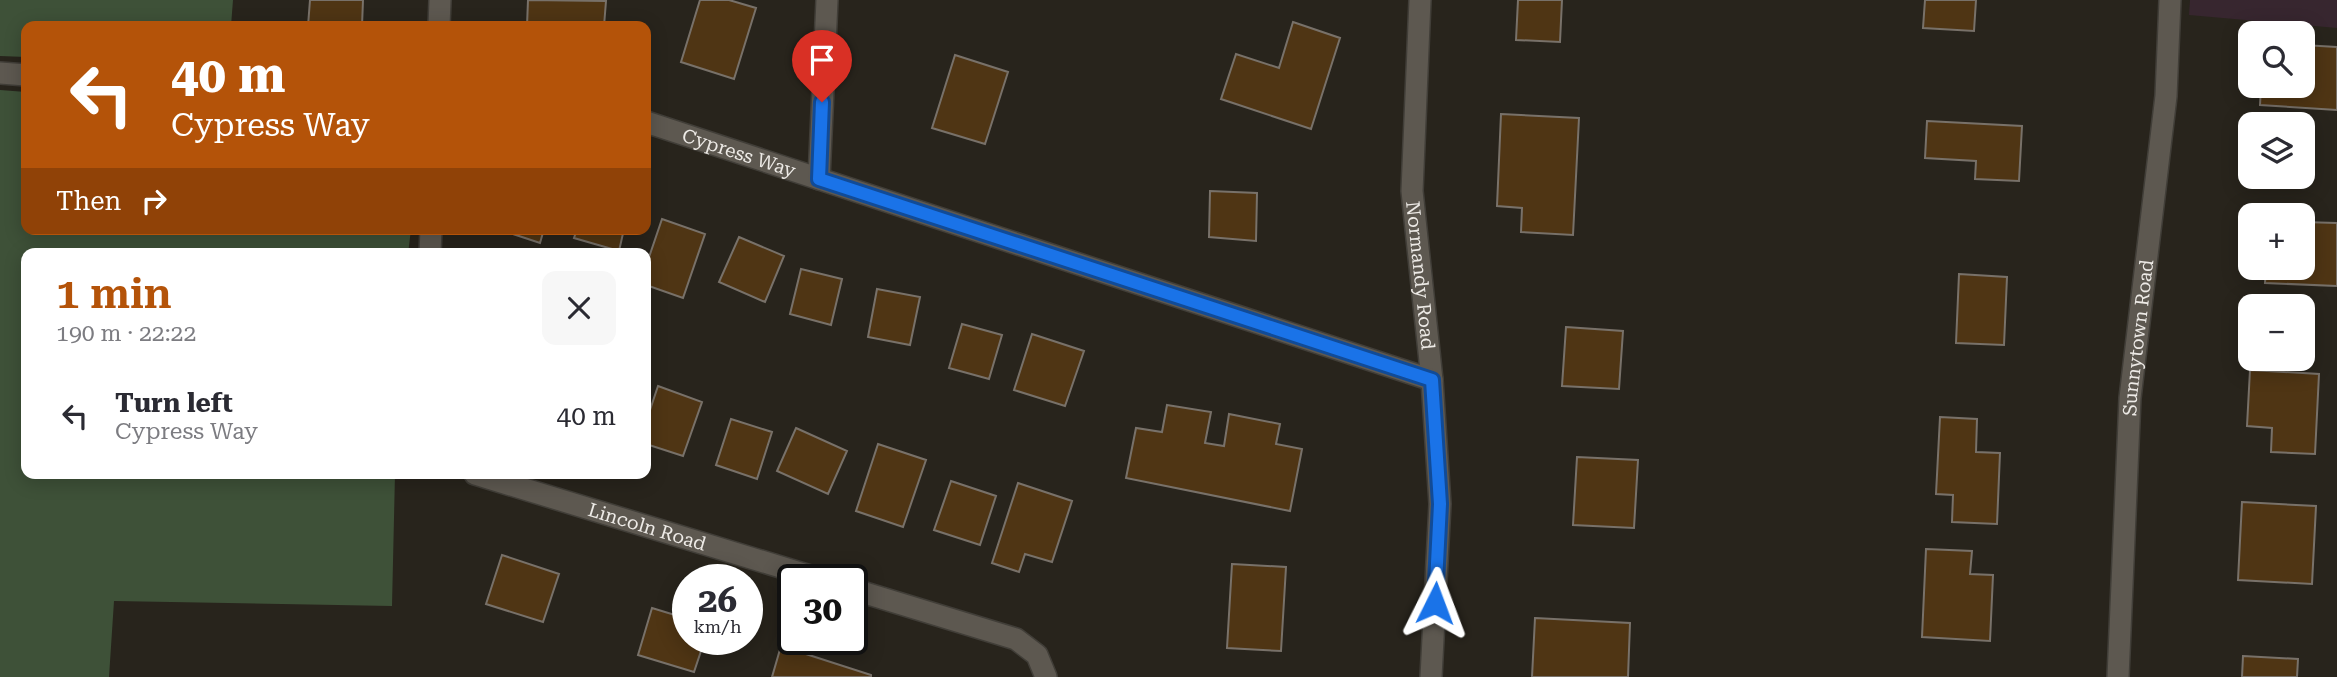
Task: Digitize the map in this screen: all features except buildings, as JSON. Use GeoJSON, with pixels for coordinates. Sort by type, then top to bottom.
{"type":"FeatureCollection","features":[{"type":"Feature","properties":{"kind":"street"},"geometry":{"type":"LineString","coordinates":[[439,21],[440,0]]}},
{"type":"Feature","properties":{"kind":"street"},"geometry":{"type":"LineString","coordinates":[[819,179],[827,0]]}},
{"type":"Feature","properties":{"kind":"street","name":"Normandy Road"},"geometry":{"type":"LineString","coordinates":[[1420,0],[1412,191],[1432,380],[1440,504],[1432,677]]}},
{"type":"Feature","properties":{"kind":"street","name":"Sunnytown Road"},"geometry":{"type":"LineString","coordinates":[[2118,677],[2130,398],[2166,96],[2170,0]]}},
{"type":"Feature","properties":{"kind":"street"},"geometry":{"type":"LineString","coordinates":[[0,73],[21,75]]}},
{"type":"Feature","properties":{"kind":"street","name":"Cypress Way"},"geometry":{"type":"LineString","coordinates":[[651,124],[1432,380]]}},
{"type":"Feature","properties":{"kind":"street","name":"Lincoln Road"},"geometry":{"type":"LineString","coordinates":[[491,479],[777,566]]}},
{"type":"Feature","properties":{"kind":"street"},"geometry":{"type":"LineString","coordinates":[[868,594],[1016,639],[1037,656],[1046,677]]}},
{"type":"Feature","properties":{"kind":"shaded area"},"geometry":{"type":"Polygon","coordinates":[[[2190,0],[2337,0],[2337,28],[2315,26],[2315,21],[2257,21],[2189,15],[2190,0]]]}},
{"type":"Feature","properties":{"kind":"green space"},"geometry":{"type":"Polygon","coordinates":[[[0,0],[233,0],[231,21],[21,21],[21,57],[0,56],[0,0]]]}},
{"type":"Feature","properties":{"kind":"green space"},"geometry":{"type":"Polygon","coordinates":[[[0,90],[21,92],[21,235],[410,235],[409,248],[21,248],[21,479],[395,479],[392,606],[114,601],[109,677],[0,677],[0,90]]]}},
{"type":"Feature","properties":{"kind":"route"},"geometry":{"type":"LineString","coordinates":[[822,102],[819,179],[1432,380],[1440,504],[1435,603]]}}]}
